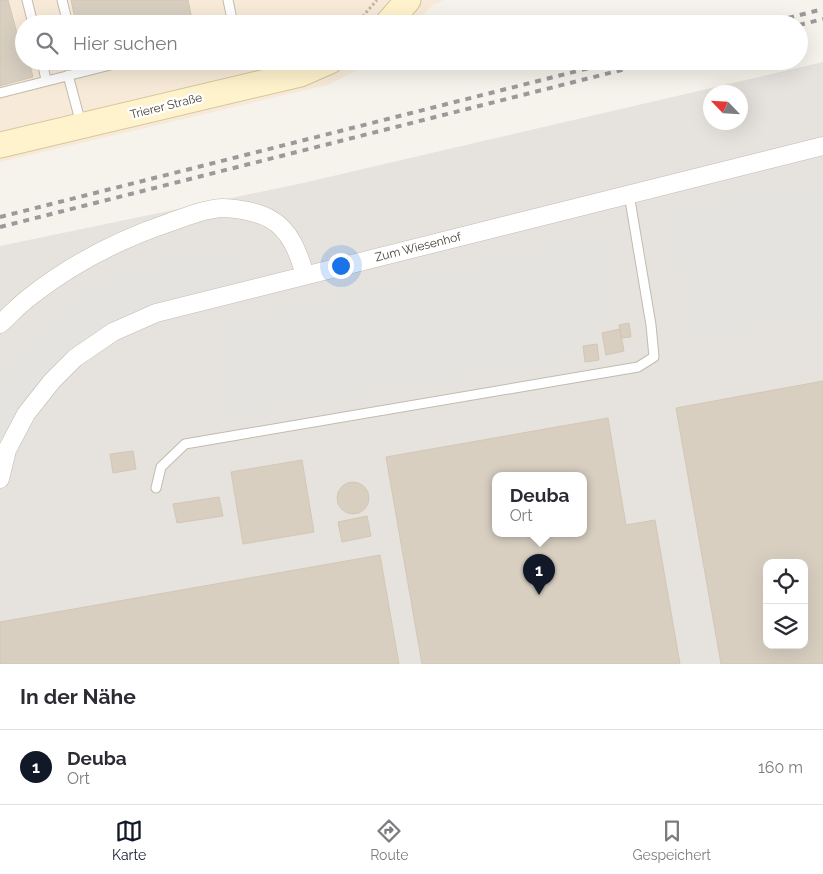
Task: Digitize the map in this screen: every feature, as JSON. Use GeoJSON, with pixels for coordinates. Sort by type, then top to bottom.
{"type":"FeatureCollection","features":[{"type":"Feature","properties":{"kind":"street"},"geometry":{"type":"LineString","coordinates":[[381,15],[392,0]]}},
{"type":"Feature","properties":{"kind":"street"},"geometry":{"type":"LineString","coordinates":[[395,15],[408,0]]}},
{"type":"Feature","properties":{"kind":"street","name":"Trierer Straße"},"geometry":{"type":"LineString","coordinates":[[0,145],[82,127],[178,102],[300,74],[309,70]]}},
{"type":"Feature","properties":{"kind":"street","name":"Zum Wiesenhof"},"geometry":{"type":"LineString","coordinates":[[0,479],[8,450],[26,414],[52,381],[75,358],[112,332],[156,313],[823,146]]}},
{"type":"Feature","properties":{"kind":"street"},"geometry":{"type":"LineString","coordinates":[[0,324],[29,297],[96,253],[136,234],[195,213],[223,208],[256,213],[272,219],[288,235],[298,251],[305,275]]}},
{"type":"Feature","properties":{"kind":"lane"},"geometry":{"type":"LineString","coordinates":[[27,0],[31,15]]}},
{"type":"Feature","properties":{"kind":"lane"},"geometry":{"type":"LineString","coordinates":[[62,0],[66,15]]}},
{"type":"Feature","properties":{"kind":"lane"},"geometry":{"type":"LineString","coordinates":[[228,0],[231,15]]}},
{"type":"Feature","properties":{"kind":"lane"},"geometry":{"type":"LineString","coordinates":[[44,70],[46,80]]}},
{"type":"Feature","properties":{"kind":"lane"},"geometry":{"type":"LineString","coordinates":[[0,93],[88,70]]}},
{"type":"Feature","properties":{"kind":"lane"},"geometry":{"type":"LineString","coordinates":[[68,75],[82,127]]}},
{"type":"Feature","properties":{"kind":"lane"},"geometry":{"type":"LineString","coordinates":[[156,488],[161,467],[185,444],[638,368],[654,357],[629,194]]}},
{"type":"Feature","properties":{"kind":"path"},"geometry":{"type":"LineString","coordinates":[[364,15],[377,0]]}},
{"type":"Feature","properties":{"kind":"shaded area"},"geometry":{"type":"Polygon","coordinates":[[[0,0],[444,0],[433,5],[422,15],[15,15],[15,70],[357,70],[328,85],[0,162],[0,0]]]}},
{"type":"Feature","properties":{"kind":"shaded area"},"geometry":{"type":"Polygon","coordinates":[[[823,62],[823,664],[0,664],[0,246],[303,183],[703,90],[703,130],[748,130],[748,85],[724,85],[789,70],[808,70],[808,65],[823,62]]]}},
{"type":"Feature","properties":{"kind":"shaded area"},"geometry":{"type":"Polygon","coordinates":[[[823,179],[823,319],[690,342],[667,206],[823,179]]]}},
{"type":"Feature","properties":{"kind":"shaded area"},"geometry":{"type":"Polygon","coordinates":[[[609,229],[619,317],[591,321],[595,339],[578,342],[579,360],[229,418],[217,322],[609,229]]]}},
{"type":"Feature","properties":{"kind":"shaded area"},"geometry":{"type":"Polygon","coordinates":[[[224,251],[231,253],[249,267],[227,288],[107,326],[75,347],[48,371],[21,401],[0,435],[0,382],[16,358],[60,318],[58,310],[90,287],[143,265],[191,253],[224,251]]]}},
{"type":"Feature","properties":{"kind":"building"},"geometry":{"type":"Polygon","coordinates":[[[0,0],[8,0],[15,26],[15,70],[31,70],[33,77],[0,86],[0,0]]]}},
{"type":"Feature","properties":{"kind":"building"},"geometry":{"type":"Polygon","coordinates":[[[71,0],[188,0],[191,15],[74,15],[71,0]]]}},
{"type":"Feature","properties":{"kind":"building"},"geometry":{"type":"Polygon","coordinates":[[[629,323],[631,337],[621,338],[619,325],[629,323]]]}},
{"type":"Feature","properties":{"kind":"building"},"geometry":{"type":"Polygon","coordinates":[[[620,329],[624,351],[606,355],[602,333],[620,329]]]}},
{"type":"Feature","properties":{"kind":"building"},"geometry":{"type":"Polygon","coordinates":[[[597,344],[599,360],[585,362],[583,346],[597,344]]]}},
{"type":"Feature","properties":{"kind":"building"},"geometry":{"type":"Polygon","coordinates":[[[823,381],[823,664],[721,664],[676,408],[823,381]]]}},
{"type":"Feature","properties":{"kind":"building"},"geometry":{"type":"Polygon","coordinates":[[[608,418],[626,525],[655,520],[680,664],[422,664],[386,457],[608,418]]]}},
{"type":"Feature","properties":{"kind":"building"},"geometry":{"type":"Polygon","coordinates":[[[133,451],[136,469],[113,473],[110,454],[133,451]]]}},
{"type":"Feature","properties":{"kind":"building"},"geometry":{"type":"Polygon","coordinates":[[[302,460],[314,532],[243,544],[231,472],[302,460]]]}},
{"type":"Feature","properties":{"kind":"building"},"geometry":{"type":"Polygon","coordinates":[[[353,482],[365,486],[369,498],[365,510],[353,514],[341,510],[337,498],[341,486],[353,482]]]}},
{"type":"Feature","properties":{"kind":"building"},"geometry":{"type":"Polygon","coordinates":[[[219,497],[223,516],[177,523],[173,504],[219,497]]]}},
{"type":"Feature","properties":{"kind":"building"},"geometry":{"type":"Polygon","coordinates":[[[367,516],[371,536],[342,542],[338,522],[367,516]]]}},
{"type":"Feature","properties":{"kind":"building"},"geometry":{"type":"Polygon","coordinates":[[[380,555],[399,664],[0,664],[0,622],[380,555]]]}},
{"type":"Feature","properties":{"kind":"railway"},"geometry":{"type":"LineString","coordinates":[[800,15],[823,9]]}},
{"type":"Feature","properties":{"kind":"railway"},"geometry":{"type":"LineString","coordinates":[[808,23],[823,19]]}},
{"type":"Feature","properties":{"kind":"railway"},"geometry":{"type":"LineString","coordinates":[[0,217],[581,70]]}},
{"type":"Feature","properties":{"kind":"railway"},"geometry":{"type":"LineString","coordinates":[[0,227],[621,70]]}},
{"type":"Feature","properties":{"kind":"place","name":"Deuba"},"geometry":{"type":"Point","coordinates":[539,595]}}]}
